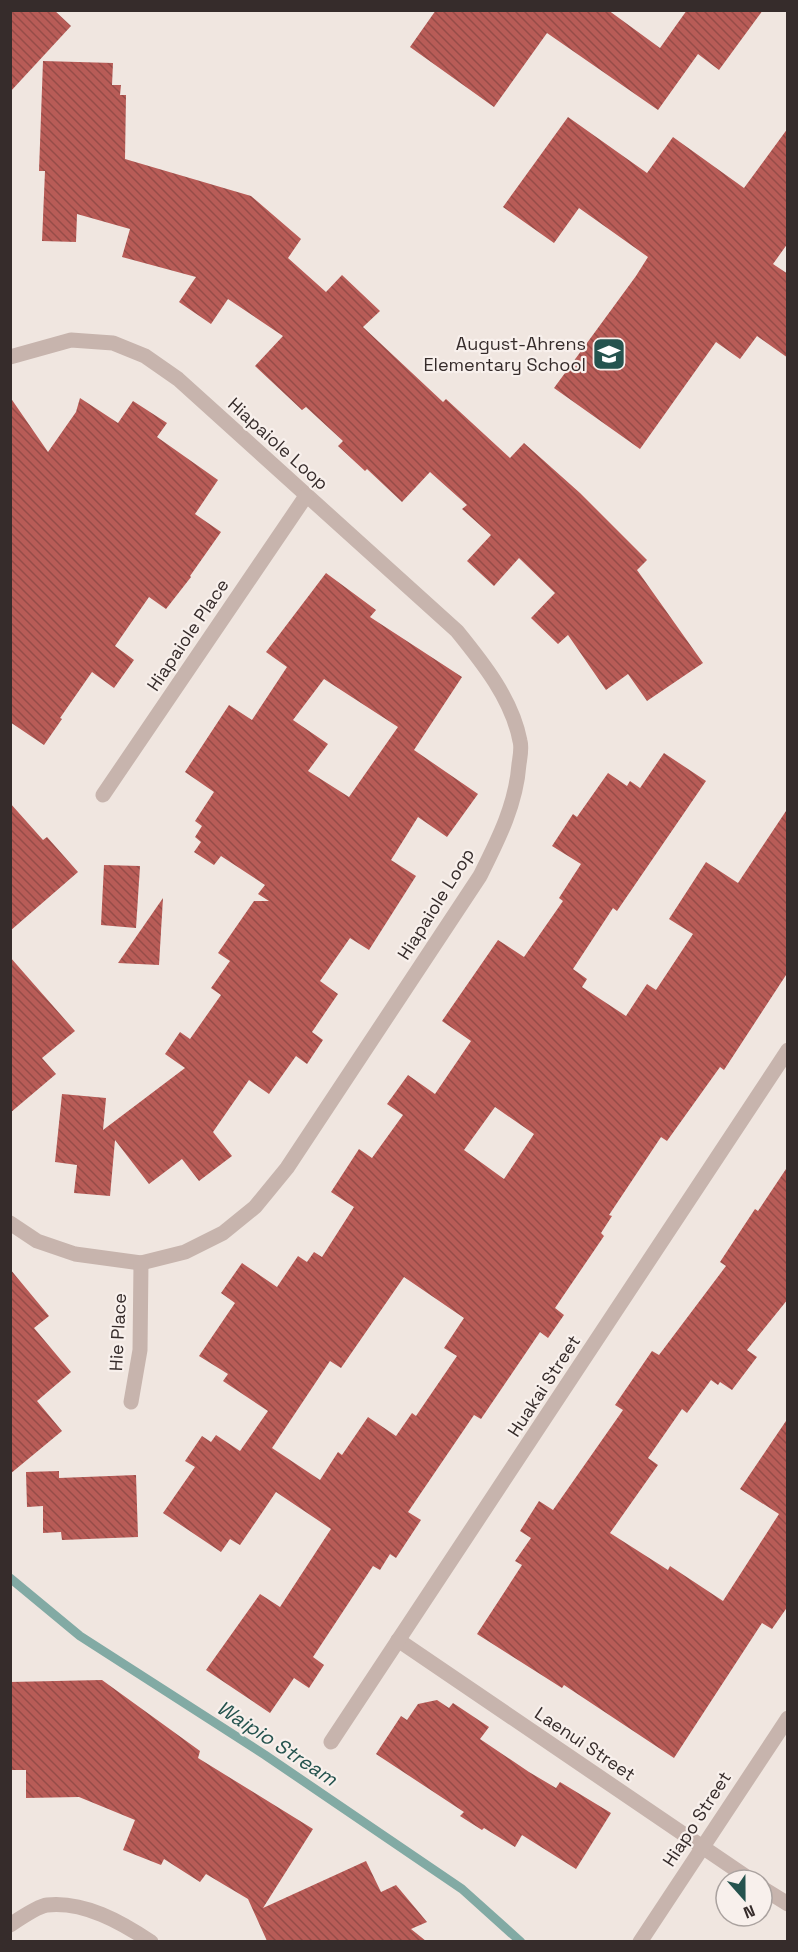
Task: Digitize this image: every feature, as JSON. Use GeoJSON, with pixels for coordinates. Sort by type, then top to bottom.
{"type":"FeatureCollection","features":[{"type":"Feature","properties":{"kind":"street","name":"Hiapaiole Loop"},"geometry":{"type":"LineString","coordinates":[[10,357],[71,340],[113,343],[145,356],[178,379],[457,631],[486,666],[506,702],[521,743],[518,786],[506,824],[480,876],[286,1168],[255,1207],[223,1233],[185,1252],[141,1263],[75,1254],[37,1241],[10,1223]]}},
{"type":"Feature","properties":{"kind":"street","name":"Hiapaiole Place"},"geometry":{"type":"LineString","coordinates":[[103,795],[306,496]]}},
{"type":"Feature","properties":{"kind":"street","name":"Huakai Street"},"geometry":{"type":"LineString","coordinates":[[332,1742],[788,1050]]}},
{"type":"Feature","properties":{"kind":"street","name":"Hie Place"},"geometry":{"type":"LineString","coordinates":[[131,1402],[140,1350],[141,1263]]}},
{"type":"Feature","properties":{"kind":"street","name":"Laenui Street"},"geometry":{"type":"LineString","coordinates":[[398,1640],[732,1868]]}},
{"type":"Feature","properties":{"kind":"street","name":"Hiapo Street"},"geometry":{"type":"LineString","coordinates":[[640,1941],[788,1718]]}},
{"type":"Feature","properties":{"kind":"street"},"geometry":{"type":"LineString","coordinates":[[774,1896],[788,1905]]}},
{"type":"Feature","properties":{"kind":"street"},"geometry":{"type":"LineString","coordinates":[[10,1925],[45,1904],[77,1906],[121,1922],[151,1941]]}},
{"type":"Feature","properties":{"kind":"building"},"geometry":{"type":"Polygon","coordinates":[[[10,10],[54,10],[71,26],[10,92],[10,10]]]}},
{"type":"Feature","properties":{"kind":"building"},"geometry":{"type":"Polygon","coordinates":[[[436,10],[608,10],[660,48],[687,10],[763,10],[719,70],[698,54],[658,110],[547,33],[494,107],[410,47],[436,10]]]}},
{"type":"Feature","properties":{"kind":"building"},"geometry":{"type":"Polygon","coordinates":[[[43,61],[113,63],[112,85],[121,85],[120,95],[126,95],[125,159],[251,196],[301,239],[288,258],[326,292],[342,275],[380,311],[363,327],[443,402],[446,399],[510,458],[524,443],[580,493],[647,560],[637,570],[703,663],[647,701],[628,674],[606,690],[568,635],[558,644],[531,618],[555,593],[519,558],[494,586],[467,561],[491,535],[462,509],[467,505],[430,472],[402,502],[338,446],[343,441],[306,407],[302,410],[255,366],[283,336],[228,299],[211,324],[179,302],[196,277],[122,257],[130,229],[77,214],[76,242],[42,241],[45,171],[39,171],[43,61]]]}},
{"type":"Feature","properties":{"kind":"building"},"geometry":{"type":"Polygon","coordinates":[[[568,117],[647,173],[673,137],[744,188],[788,128],[788,243],[773,264],[788,274],[788,358],[757,336],[740,359],[716,342],[640,449],[554,388],[648,257],[579,208],[554,243],[503,207],[568,117]]]}},
{"type":"Feature","properties":{"kind":"building"},"geometry":{"type":"Polygon","coordinates":[[[10,397],[48,452],[76,412],[80,398],[118,423],[133,401],[167,423],[157,437],[218,480],[195,514],[221,532],[166,609],[149,597],[115,646],[134,660],[114,688],[92,672],[44,745],[10,722],[10,397]]]}},
{"type":"Feature","properties":{"kind":"building"},"geometry":{"type":"Polygon","coordinates":[[[326,573],[376,610],[370,617],[462,677],[414,750],[478,794],[447,837],[418,817],[391,860],[416,876],[369,950],[350,938],[320,981],[338,994],[312,1032],[323,1040],[307,1064],[296,1056],[269,1094],[249,1080],[213,1132],[232,1156],[199,1181],[182,1159],[149,1184],[115,1140],[110,1196],[74,1193],[77,1165],[55,1162],[62,1094],[106,1098],[103,1130],[185,1068],[165,1054],[180,1032],[190,1039],[221,995],[211,988],[230,961],[218,953],[254,901],[269,901],[258,894],[265,885],[221,856],[214,865],[194,852],[201,842],[195,837],[202,826],[195,821],[214,792],[185,772],[229,705],[252,720],[287,667],[266,652],[326,573]],[[324,679],[293,720],[328,744],[308,771],[349,797],[398,727],[324,679]]]}},
{"type":"Feature","properties":{"kind":"building"},"geometry":{"type":"Polygon","coordinates":[[[664,753],[706,781],[617,911],[613,908],[573,969],[587,979],[582,987],[626,1016],[647,984],[656,990],[693,934],[669,919],[706,862],[738,883],[788,808],[788,972],[724,1070],[720,1067],[667,1141],[661,1137],[609,1215],[612,1216],[601,1233],[604,1236],[555,1308],[564,1315],[548,1338],[540,1332],[481,1419],[474,1415],[408,1512],[421,1520],[396,1558],[390,1554],[380,1570],[373,1566],[313,1657],[324,1665],[309,1688],[294,1678],[270,1713],[206,1670],[260,1594],[280,1607],[331,1529],[276,1492],[240,1545],[230,1539],[221,1552],[163,1513],[195,1467],[185,1461],[202,1436],[211,1442],[216,1435],[240,1451],[268,1411],[223,1381],[228,1374],[199,1356],[235,1303],[221,1293],[242,1263],[277,1287],[298,1256],[307,1262],[314,1252],[322,1257],[354,1207],[331,1192],[359,1149],[372,1158],[403,1115],[387,1104],[408,1075],[435,1094],[471,1041],[442,1021],[498,940],[524,957],[563,901],[559,898],[581,864],[552,846],[573,814],[577,817],[608,773],[627,786],[630,781],[640,788],[664,753]],[[495,1107],[464,1150],[504,1179],[534,1134],[495,1107]],[[404,1277],[341,1368],[330,1361],[272,1448],[320,1480],[338,1452],[342,1455],[368,1417],[396,1436],[412,1413],[416,1416],[457,1356],[444,1348],[464,1318],[404,1277]]]}},
{"type":"Feature","properties":{"kind":"building"},"geometry":{"type":"Polygon","coordinates":[[[10,803],[43,840],[47,837],[78,872],[10,931],[10,803]]]}},
{"type":"Feature","properties":{"kind":"building"},"geometry":{"type":"Polygon","coordinates":[[[104,865],[140,866],[136,928],[101,925],[104,865]]]}},
{"type":"Feature","properties":{"kind":"building"},"geometry":{"type":"Polygon","coordinates":[[[163,898],[159,965],[118,963],[163,898]]]}},
{"type":"Feature","properties":{"kind":"building"},"geometry":{"type":"Polygon","coordinates":[[[10,957],[75,1031],[42,1058],[56,1074],[10,1113],[10,957]]]}},
{"type":"Feature","properties":{"kind":"building"},"geometry":{"type":"Polygon","coordinates":[[[788,1166],[788,1299],[747,1350],[757,1357],[732,1390],[720,1382],[718,1385],[711,1380],[687,1413],[682,1409],[648,1458],[658,1465],[610,1533],[668,1570],[670,1566],[723,1601],[779,1514],[740,1489],[788,1418],[788,1606],[772,1629],[762,1623],[674,1758],[564,1685],[562,1688],[477,1634],[522,1565],[515,1561],[531,1538],[520,1531],[539,1501],[553,1510],[623,1410],[615,1405],[652,1351],[659,1355],[726,1266],[720,1262],[755,1209],[758,1211],[788,1166]]]}},
{"type":"Feature","properties":{"kind":"building"},"geometry":{"type":"Polygon","coordinates":[[[10,1269],[49,1316],[34,1328],[71,1372],[37,1401],[62,1431],[10,1474],[10,1269]]]}},
{"type":"Feature","properties":{"kind":"building"},"geometry":{"type":"Polygon","coordinates":[[[59,1471],[59,1478],[136,1475],[138,1537],[62,1540],[61,1532],[43,1533],[43,1506],[27,1507],[26,1472],[59,1471]]]}},
{"type":"Feature","properties":{"kind":"building"},"geometry":{"type":"Polygon","coordinates":[[[102,1680],[200,1751],[198,1758],[313,1829],[263,1908],[366,1861],[381,1892],[396,1885],[427,1922],[411,1929],[426,1941],[267,1941],[248,1899],[206,1874],[200,1882],[164,1859],[161,1865],[123,1850],[135,1820],[79,1797],[26,1798],[26,1770],[10,1770],[10,1682],[102,1680]]]}},
{"type":"Feature","properties":{"kind":"building"},"geometry":{"type":"Polygon","coordinates":[[[437,1700],[449,1708],[453,1703],[489,1727],[480,1739],[529,1772],[556,1788],[560,1782],[611,1813],[576,1869],[522,1835],[515,1847],[484,1828],[482,1830],[460,1816],[464,1812],[376,1754],[401,1716],[407,1720],[418,1704],[437,1700]]]}},
{"type":"Feature","properties":{"kind":"waterway","name":"Waipio Stream"},"geometry":{"type":"LineString","coordinates":[[10,1578],[80,1636],[265,1755],[462,1889],[521,1942]]}},
{"type":"Feature","properties":{"kind":"place","name":"August-Ahrens Elementary School"},"geometry":{"type":"Point","coordinates":[609,354]}}]}
